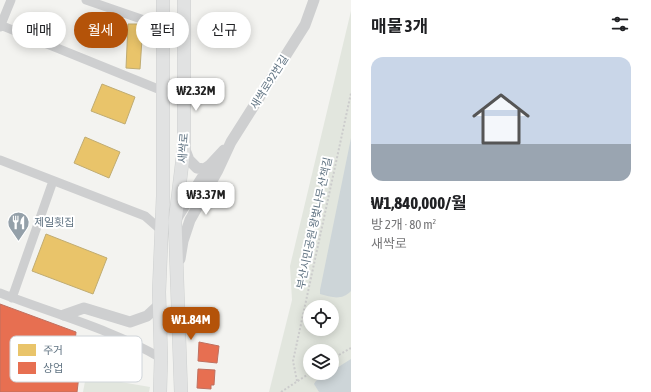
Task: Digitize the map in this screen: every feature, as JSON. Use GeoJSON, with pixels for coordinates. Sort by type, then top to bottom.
{"type":"FeatureCollection","features":[{"type":"Feature","properties":{"kind":"main road","name":"새싹로"},"geometry":{"type":"LineString","coordinates":[[163,0],[163,12]]}},
{"type":"Feature","properties":{"kind":"main road","name":"새싹로"},"geometry":{"type":"LineString","coordinates":[[180,392],[175,222],[184,147],[184,0]]}},
{"type":"Feature","properties":{"kind":"main road","name":"새싹로"},"geometry":{"type":"LineString","coordinates":[[160,392],[162,358],[160,304],[163,196],[163,48]]}},
{"type":"Feature","properties":{"kind":"street"},"geometry":{"type":"LineString","coordinates":[[11,0],[0,26],[163,91]]}},
{"type":"Feature","properties":{"kind":"street"},"geometry":{"type":"LineString","coordinates":[[86,0],[136,17]]}},
{"type":"Feature","properties":{"kind":"street","name":"새싹로92번길"},"geometry":{"type":"LineString","coordinates":[[177,291],[183,241],[190,220],[218,170],[231,142],[305,25],[314,0]]}},
{"type":"Feature","properties":{"kind":"street","name":"새싹로92번길"},"geometry":{"type":"LineString","coordinates":[[161,230],[175,222],[210,165],[231,142]]}},
{"type":"Feature","properties":{"kind":"street"},"geometry":{"type":"LineString","coordinates":[[184,147],[189,160],[197,168],[204,169],[210,165]]}},
{"type":"Feature","properties":{"kind":"street"},"geometry":{"type":"LineString","coordinates":[[0,160],[145,216],[161,230]]}},
{"type":"Feature","properties":{"kind":"street"},"geometry":{"type":"LineString","coordinates":[[12,298],[53,181]]}},
{"type":"Feature","properties":{"kind":"street"},"geometry":{"type":"LineString","coordinates":[[0,293],[64,315],[115,336]]}},
{"type":"Feature","properties":{"kind":"street"},"geometry":{"type":"LineString","coordinates":[[64,315],[84,308],[130,322],[147,316],[160,304]]}},
{"type":"Feature","properties":{"kind":"street"},"geometry":{"type":"LineString","coordinates":[[142,347],[162,358]]}},
{"type":"Feature","properties":{"kind":"path","name":"부산시민공원 왕벚나무 산책길"},"geometry":{"type":"LineString","coordinates":[[297,381],[292,361],[351,93]]}},
{"type":"Feature","properties":{"kind":"path"},"geometry":{"type":"LineString","coordinates":[[339,355],[351,348]]}},
{"type":"Feature","properties":{"kind":"path"},"geometry":{"type":"LineString","coordinates":[[281,392],[303,377]]}},
{"type":"Feature","properties":{"kind":"shaded area"},"geometry":{"type":"Polygon","coordinates":[[[351,11],[351,392],[269,392],[292,300],[290,266],[351,11]]]}},
{"type":"Feature","properties":{"kind":"shaded area"},"geometry":{"type":"Polygon","coordinates":[[[351,138],[351,291],[344,296],[332,297],[320,294],[320,290],[351,138]]]}},
{"type":"Feature","properties":{"kind":"shaded area"},"geometry":{"type":"Polygon","coordinates":[[[351,359],[351,392],[319,392],[314,384],[317,380],[339,380],[339,367],[351,359]]]}},
{"type":"Feature","properties":{"kind":"shaded area"},"geometry":{"type":"Polygon","coordinates":[[[85,382],[121,382],[150,387],[149,392],[83,392],[85,382]]]}},
{"type":"Feature","properties":{"kind":"building: 주거"},"geometry":{"type":"Polygon","coordinates":[[[128,24],[136,24],[136,48],[141,48],[140,69],[126,68],[128,24]]]}},
{"type":"Feature","properties":{"kind":"building: 주거"},"geometry":{"type":"Polygon","coordinates":[[[102,84],[135,97],[125,124],[91,111],[102,84]]]}},
{"type":"Feature","properties":{"kind":"building: 주거"},"geometry":{"type":"Polygon","coordinates":[[[85,137],[120,152],[109,178],[74,163],[85,137]]]}},
{"type":"Feature","properties":{"kind":"building: 주거"},"geometry":{"type":"Polygon","coordinates":[[[46,234],[107,258],[93,294],[32,271],[46,234]]]}},
{"type":"Feature","properties":{"kind":"building: 상업"},"geometry":{"type":"Polygon","coordinates":[[[0,304],[76,332],[76,336],[10,336],[10,382],[78,382],[77,392],[0,392],[0,304]]]}},
{"type":"Feature","properties":{"kind":"building: 상업"},"geometry":{"type":"Polygon","coordinates":[[[199,342],[219,346],[217,363],[198,361],[199,342]]]}},
{"type":"Feature","properties":{"kind":"building: 상업"},"geometry":{"type":"Polygon","coordinates":[[[198,369],[215,370],[214,385],[211,385],[211,389],[197,388],[198,369]]]}},
{"type":"Feature","properties":{"kind":"place","name":"제일횟집"},"geometry":{"type":"Point","coordinates":[18,242]}}]}
